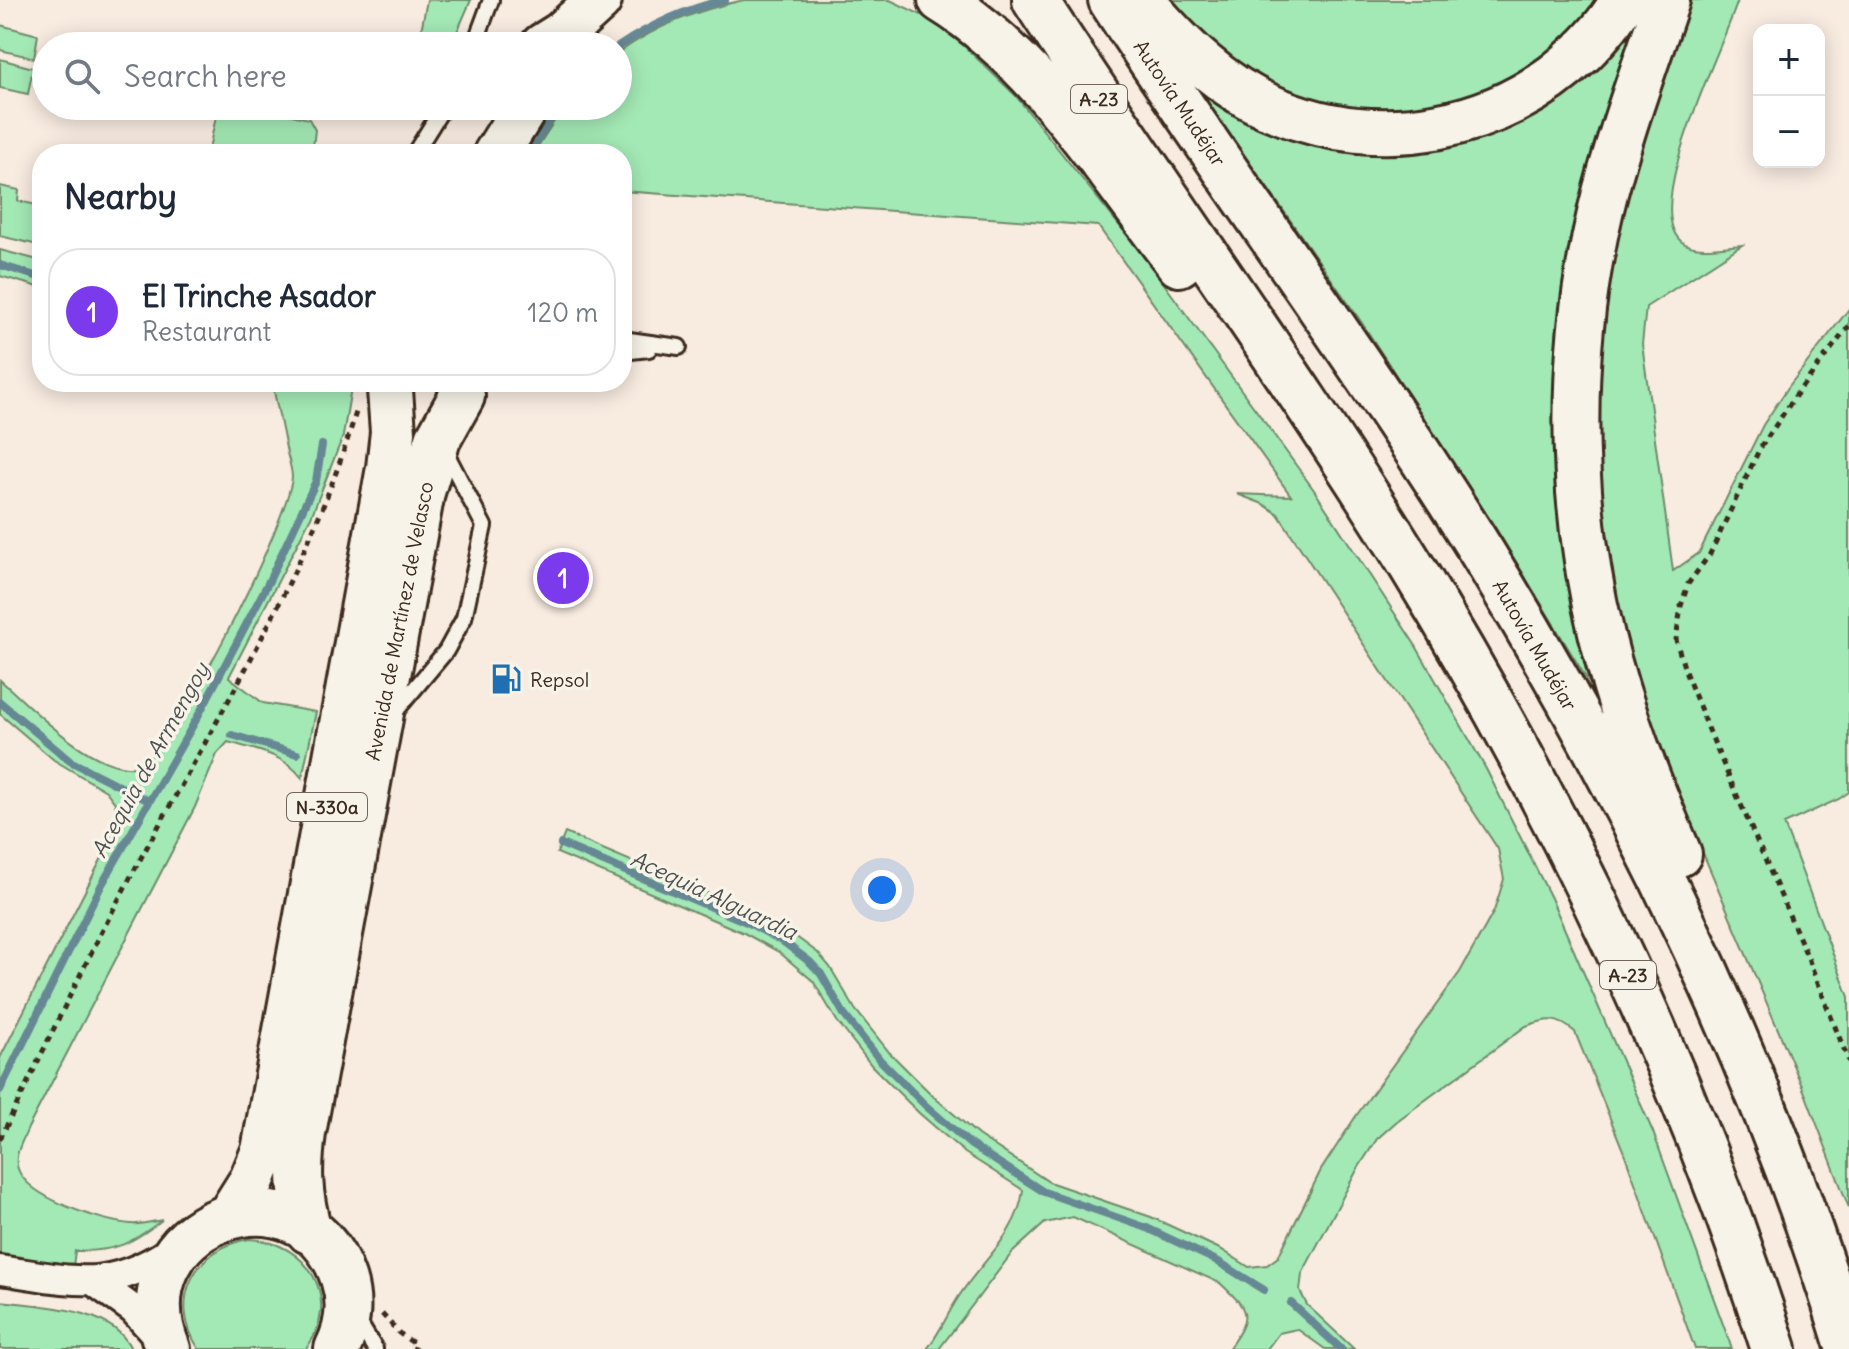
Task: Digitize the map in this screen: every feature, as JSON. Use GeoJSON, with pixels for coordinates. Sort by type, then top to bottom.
{"type":"FeatureCollection","features":[{"type":"Feature","properties":{"kind":"highway"},"geometry":{"type":"LineString","coordinates":[[544,32],[566,0]]}},
{"type":"Feature","properties":{"kind":"highway"},"geometry":{"type":"LineString","coordinates":[[941,0],[985,30],[1027,70],[1261,373],[1296,386]]}},
{"type":"Feature","properties":{"kind":"highway","name":"A-23"},"geometry":{"type":"LineString","coordinates":[[1035,0],[1094,92],[1296,386],[1377,511],[1475,673],[1590,895],[1644,1010],[1693,1127],[1774,1349]]}},
{"type":"Feature","properties":{"kind":"highway","name":"Autovía Mudéjar"},"geometry":{"type":"LineString","coordinates":[[1111,0],[1483,554],[1628,812],[1712,990],[1780,1150],[1849,1349]]}},
{"type":"Feature","properties":{"kind":"highway"},"geometry":{"type":"LineString","coordinates":[[1141,0],[1208,69],[1252,98],[1275,110],[1311,122],[1350,130],[1389,132],[1427,129],[1466,121],[1502,107],[1536,88],[1568,66],[1596,38],[1623,0]]}},
{"type":"Feature","properties":{"kind":"highway"},"geometry":{"type":"LineString","coordinates":[[1667,0],[1617,148],[1589,272],[1579,382],[1580,488],[1586,547],[1601,635],[1627,724],[1722,955],[1712,990]]}},
{"type":"Feature","properties":{"kind":"highway"},"geometry":{"type":"LineString","coordinates":[[566,32],[618,2]]}},
{"type":"Feature","properties":{"kind":"highway"},"geometry":{"type":"LineString","coordinates":[[589,32],[618,2]]}},
{"type":"Feature","properties":{"kind":"highway"},"geometry":{"type":"LineString","coordinates":[[470,144],[485,120]]}},
{"type":"Feature","properties":{"kind":"highway"},"geometry":{"type":"LineString","coordinates":[[502,144],[517,120]]}},
{"type":"Feature","properties":{"kind":"highway","name":"N-330a"},"geometry":{"type":"LineString","coordinates":[[375,398],[424,407],[450,403],[463,392]]}},
{"type":"Feature","properties":{"kind":"highway","name":"Avenida de Martínez de Velasco"},"geometry":{"type":"LineString","coordinates":[[309,1231],[300,1197],[298,1169],[422,492],[438,439],[465,392]]}},
{"type":"Feature","properties":{"kind":"highway","name":"Avenida de Martínez de Velasco"},"geometry":{"type":"LineString","coordinates":[[213,1223],[252,1180],[264,1151],[389,468],[393,432],[375,398]]}},
{"type":"Feature","properties":{"kind":"highway","name":"N-330a"},"geometry":{"type":"LineString","coordinates":[[168,1348],[158,1312],[159,1294],[171,1259],[213,1223],[263,1213],[279,1216],[309,1231],[322,1242],[363,1304],[347,1320],[337,1349]]}},
{"type":"Feature","properties":{"kind":"street"},"geometry":{"type":"LineString","coordinates":[[0,1270],[95,1282],[139,1269],[159,1259],[213,1223]]}},
{"type":"Feature","properties":{"kind":"street"},"geometry":{"type":"LineString","coordinates":[[95,1282],[134,1310],[168,1348]]}},
{"type":"Feature","properties":{"kind":"lane"},"geometry":{"type":"LineString","coordinates":[[479,32],[491,0]]}},
{"type":"Feature","properties":{"kind":"lane"},"geometry":{"type":"LineString","coordinates":[[420,144],[435,120]]}},
{"type":"Feature","properties":{"kind":"lane"},"geometry":{"type":"LineString","coordinates":[[632,340],[679,347],[632,351]]}},
{"type":"Feature","properties":{"kind":"lane"},"geometry":{"type":"LineString","coordinates":[[378,730],[446,651],[464,618],[484,526],[438,439]]}},
{"type":"Feature","properties":{"kind":"lane"},"geometry":{"type":"LineString","coordinates":[[363,1304],[375,1349]]}},
{"type":"Feature","properties":{"kind":"path"},"geometry":{"type":"LineString","coordinates":[[1849,326],[1771,432],[1710,554],[1688,584],[1676,640],[1718,752],[1802,944],[1849,1062]]}},
{"type":"Feature","properties":{"kind":"path"},"geometry":{"type":"LineString","coordinates":[[0,1139],[145,850],[267,626],[313,528],[346,446],[375,398]]}},
{"type":"Feature","properties":{"kind":"path"},"geometry":{"type":"LineString","coordinates":[[363,1304],[416,1345],[414,1349]]}},
{"type":"Feature","properties":{"kind":"green space"},"geometry":{"type":"Polygon","coordinates":[[[427,0],[471,0],[457,32],[421,32],[427,0]]]}},
{"type":"Feature","properties":{"kind":"green space"},"geometry":{"type":"Polygon","coordinates":[[[744,0],[890,0],[926,17],[963,45],[1015,95],[1146,259],[1314,490],[1416,646],[1486,769],[1551,898],[1653,1132],[1732,1349],[1695,1349],[1625,1155],[1575,1032],[1552,1020],[1526,1026],[1397,1121],[1377,1139],[1357,1170],[1302,1274],[1300,1291],[1307,1305],[1354,1349],[1325,1349],[1297,1329],[1279,1333],[1267,1349],[1228,1349],[1241,1329],[1244,1314],[1237,1300],[1220,1283],[1073,1217],[1045,1223],[1012,1253],[939,1349],[927,1349],[965,1287],[1014,1221],[1023,1190],[965,1153],[919,1113],[872,1066],[837,1021],[813,981],[779,952],[744,933],[557,853],[565,833],[754,913],[791,933],[818,953],[830,967],[855,1009],[889,1052],[978,1135],[1049,1182],[1151,1217],[1222,1250],[1249,1267],[1267,1265],[1278,1257],[1321,1170],[1460,972],[1494,911],[1504,879],[1498,849],[1278,514],[1263,504],[1237,494],[1291,496],[1098,226],[632,192],[632,144],[539,144],[555,120],[632,120],[632,44],[678,20],[744,0]]]}},
{"type":"Feature","properties":{"kind":"green space"},"geometry":{"type":"Polygon","coordinates":[[[1164,0],[1609,0],[1559,54],[1461,105],[1351,112],[1280,91],[1218,52],[1164,0]]]}},
{"type":"Feature","properties":{"kind":"green space"},"geometry":{"type":"Polygon","coordinates":[[[1654,0],[1584,220],[1605,709],[1493,524],[1360,320],[1189,76],[1389,148],[1654,0]]]}},
{"type":"Feature","properties":{"kind":"green space"},"geometry":{"type":"Polygon","coordinates":[[[1692,0],[1738,0],[1677,163],[1671,196],[1672,224],[1682,242],[1688,245],[1711,248],[1742,245],[1646,307],[1642,344],[1673,571],[1699,553],[1763,425],[1849,309],[1849,792],[1784,824],[1849,997],[1849,1208],[1805,1093],[1646,719],[1616,599],[1603,518],[1596,395],[1608,276],[1640,140],[1692,0]]]}},
{"type":"Feature","properties":{"kind":"green space"},"geometry":{"type":"Polygon","coordinates":[[[0,25],[32,33],[32,58],[0,50],[0,25]]]}},
{"type":"Feature","properties":{"kind":"green space"},"geometry":{"type":"Polygon","coordinates":[[[0,59],[32,68],[28,94],[0,88],[0,59]]]}},
{"type":"Feature","properties":{"kind":"green space"},"geometry":{"type":"Polygon","coordinates":[[[215,120],[310,120],[315,130],[313,144],[210,144],[215,120]]]}},
{"type":"Feature","properties":{"kind":"green space"},"geometry":{"type":"Polygon","coordinates":[[[0,186],[19,190],[18,201],[32,204],[32,244],[0,236],[0,186]]]}},
{"type":"Feature","properties":{"kind":"green space"},"geometry":{"type":"Polygon","coordinates":[[[0,250],[32,258],[32,285],[0,276],[0,250]]]}},
{"type":"Feature","properties":{"kind":"green space"},"geometry":{"type":"Polygon","coordinates":[[[274,392],[350,392],[343,436],[311,517],[229,677],[263,703],[316,712],[302,778],[278,758],[228,742],[217,754],[195,807],[28,1128],[17,1159],[18,1169],[25,1180],[36,1190],[67,1207],[131,1224],[162,1220],[122,1245],[75,1251],[73,1266],[0,1256],[0,1058],[111,840],[118,819],[115,803],[106,791],[54,760],[0,714],[0,680],[81,748],[118,766],[135,767],[151,755],[174,726],[226,636],[271,539],[286,501],[292,474],[274,392]]]}},
{"type":"Feature","properties":{"kind":"green space"},"geometry":{"type":"Polygon","coordinates":[[[249,1239],[270,1242],[288,1250],[314,1276],[320,1293],[321,1311],[317,1330],[306,1349],[199,1349],[186,1313],[186,1295],[191,1279],[213,1253],[249,1239]]]}},
{"type":"Feature","properties":{"kind":"green space"},"geometry":{"type":"Polygon","coordinates":[[[0,1301],[54,1307],[92,1317],[122,1335],[131,1349],[0,1349],[0,1301]]]}},
{"type":"Feature","properties":{"kind":"waterway"},"geometry":{"type":"LineString","coordinates":[[632,39],[669,19],[725,0]]}},
{"type":"Feature","properties":{"kind":"waterway"},"geometry":{"type":"LineString","coordinates":[[534,144],[550,120]]}},
{"type":"Feature","properties":{"kind":"waterway","name":"Acequia de Armengoy"},"geometry":{"type":"LineString","coordinates":[[0,265],[32,275]]}},
{"type":"Feature","properties":{"kind":"waterway","name":"Acequia de Armengoy"},"geometry":{"type":"LineString","coordinates":[[0,1090],[101,886],[197,718],[268,583],[316,481],[322,445]]}},
{"type":"Feature","properties":{"kind":"waterway"},"geometry":{"type":"LineString","coordinates":[[0,702],[70,761],[149,801]]}},
{"type":"Feature","properties":{"kind":"waterway"},"geometry":{"type":"LineString","coordinates":[[232,735],[297,754]]}},
{"type":"Feature","properties":{"kind":"waterway","name":"Acequia Alguardia"},"geometry":{"type":"LineString","coordinates":[[561,844],[749,923],[785,943],[821,974],[845,1016],[880,1060],[971,1145],[1044,1192],[1147,1228],[1217,1261],[1264,1290]]}},
{"type":"Feature","properties":{"kind":"waterway","name":"Acequia Alguardia"},"geometry":{"type":"LineString","coordinates":[[1291,1303],[1341,1349]]}},
{"type":"Feature","properties":{"kind":"place","name":"El Trinche Asador"},"geometry":{"type":"Point","coordinates":[563,578]}},
{"type":"Feature","properties":{"kind":"place","name":"Repsol"},"geometry":{"type":"Point","coordinates":[506,679]}}]}
